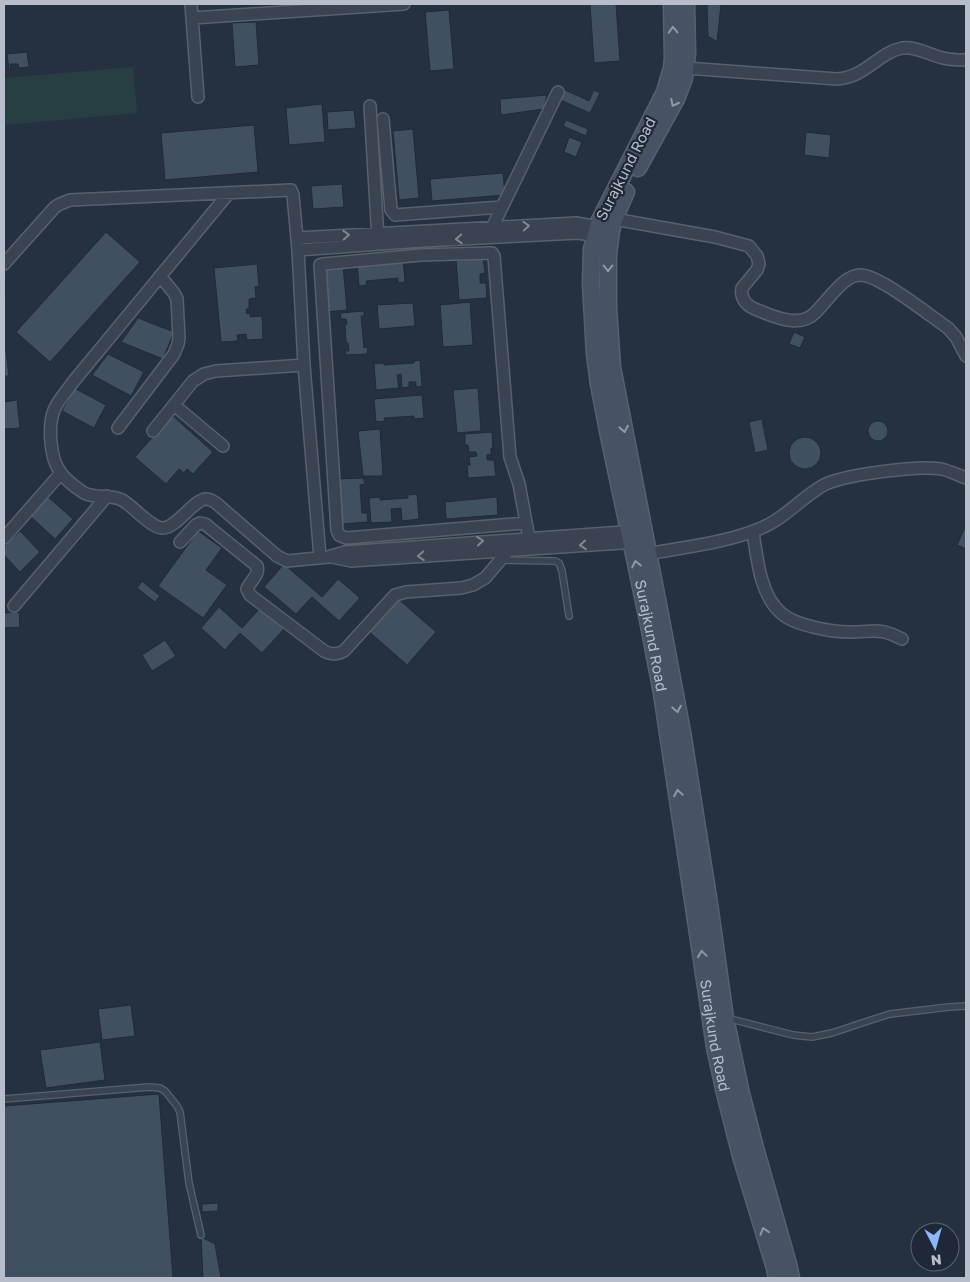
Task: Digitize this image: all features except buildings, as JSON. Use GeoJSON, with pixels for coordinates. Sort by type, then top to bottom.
{"type":"FeatureCollection","features":[{"type":"Feature","properties":{"kind":"main road","name":"Surajkund Road"},"geometry":{"type":"LineString","coordinates":[[672,4],[673,58],[665,92],[606,230],[612,367],[628,456],[640,540],[648,620],[679,801],[715,1047],[739,1147],[777,1278]]}},
{"type":"Feature","properties":{"kind":"main road","name":"Surajkund Road"},"geometry":{"type":"LineString","coordinates":[[606,230],[633,176],[676,99],[684,78],[687,54],[686,4]]}},
{"type":"Feature","properties":{"kind":"main road","name":"Surajkund Road"},"geometry":{"type":"LineString","coordinates":[[640,540],[682,732],[725,1018],[741,1094],[788,1264],[790,1278]]}},
{"type":"Feature","properties":{"kind":"street"},"geometry":{"type":"LineString","coordinates":[[190,4],[198,97]]}},
{"type":"Feature","properties":{"kind":"street"},"geometry":{"type":"LineString","coordinates":[[192,18],[263,9],[404,4]]}},
{"type":"Feature","properties":{"kind":"street"},"geometry":{"type":"LineString","coordinates":[[686,68],[837,79],[855,76],[893,51],[905,48],[916,49],[944,58],[966,60]]}},
{"type":"Feature","properties":{"kind":"street"},"geometry":{"type":"LineString","coordinates":[[489,233],[558,92]]}},
{"type":"Feature","properties":{"kind":"street"},"geometry":{"type":"LineString","coordinates":[[370,106],[378,239]]}},
{"type":"Feature","properties":{"kind":"street"},"geometry":{"type":"LineString","coordinates":[[383,119],[391,210],[394,215],[502,207]]}},
{"type":"Feature","properties":{"kind":"street"},"geometry":{"type":"LineString","coordinates":[[4,264],[55,206],[64,202],[78,199],[291,190],[298,250],[304,365],[324,557]]}},
{"type":"Feature","properties":{"kind":"street"},"geometry":{"type":"LineString","coordinates":[[228,194],[73,382],[54,410],[51,422],[52,446],[56,465],[68,480],[85,493],[121,499],[154,525],[162,528],[170,526],[202,500],[209,500],[216,503],[281,559],[287,561],[324,557],[346,552],[530,543],[640,540],[704,544],[752,532],[769,524],[820,487],[838,479],[879,472],[931,468],[942,469],[966,478]]}},
{"type":"Feature","properties":{"kind":"street"},"geometry":{"type":"LineString","coordinates":[[404,215],[405,232]]}},
{"type":"Feature","properties":{"kind":"street"},"geometry":{"type":"LineString","coordinates":[[298,250],[378,239],[405,232],[578,233],[606,230],[715,237],[749,246],[758,256],[759,264],[757,270],[741,291],[743,300],[751,308],[788,320],[802,320],[814,314],[838,287],[852,276],[861,275],[886,284],[948,328],[956,337],[966,356]]}},
{"type":"Feature","properties":{"kind":"street"},"geometry":{"type":"LineString","coordinates":[[297,238],[422,241],[489,233]]}},
{"type":"Feature","properties":{"kind":"street"},"geometry":{"type":"LineString","coordinates":[[421,256],[422,241]]}},
{"type":"Feature","properties":{"kind":"street"},"geometry":{"type":"LineString","coordinates":[[526,524],[346,538],[339,535],[337,530],[319,266],[323,264],[421,256],[492,253],[494,256],[510,457],[520,484],[530,543]]}},
{"type":"Feature","properties":{"kind":"street"},"geometry":{"type":"LineString","coordinates":[[118,428],[174,354],[178,344],[180,331],[177,299],[160,276]]}},
{"type":"Feature","properties":{"kind":"street"},"geometry":{"type":"LineString","coordinates":[[154,431],[193,381],[204,374],[304,365]]}},
{"type":"Feature","properties":{"kind":"street"},"geometry":{"type":"LineString","coordinates":[[174,405],[223,446]]}},
{"type":"Feature","properties":{"kind":"street"},"geometry":{"type":"LineString","coordinates":[[4,538],[62,473]]}},
{"type":"Feature","properties":{"kind":"street"},"geometry":{"type":"LineString","coordinates":[[14,606],[107,496]]}},
{"type":"Feature","properties":{"kind":"street"},"geometry":{"type":"LineString","coordinates":[[180,542],[196,525],[200,523],[205,524],[257,566],[258,571],[249,584],[250,595],[324,651],[331,654],[344,651],[395,595],[406,592],[461,588],[473,585],[485,578],[509,550]]}},
{"type":"Feature","properties":{"kind":"street"},"geometry":{"type":"LineString","coordinates":[[752,532],[758,566],[764,584],[772,603],[782,615],[805,625],[822,629],[849,632],[880,630],[902,640]]}},
{"type":"Feature","properties":{"kind":"street"},"geometry":{"type":"LineString","coordinates":[[324,557],[351,561],[509,550],[530,543]]}},
{"type":"Feature","properties":{"kind":"lane"},"geometry":{"type":"LineString","coordinates":[[501,560],[556,561],[559,563],[570,616]]}},
{"type":"Feature","properties":{"kind":"lane"},"geometry":{"type":"LineString","coordinates":[[725,1018],[793,1035],[812,1037],[832,1033],[890,1014],[966,1006]]}},
{"type":"Feature","properties":{"kind":"lane"},"geometry":{"type":"LineString","coordinates":[[4,1099],[149,1087],[160,1088],[165,1091],[177,1106],[181,1117],[190,1182],[201,1235]]}},
{"type":"Feature","properties":{"kind":"green space"},"geometry":{"type":"Polygon","coordinates":[[[133,67],[137,113],[4,125],[4,78],[133,67]]]}}]}
